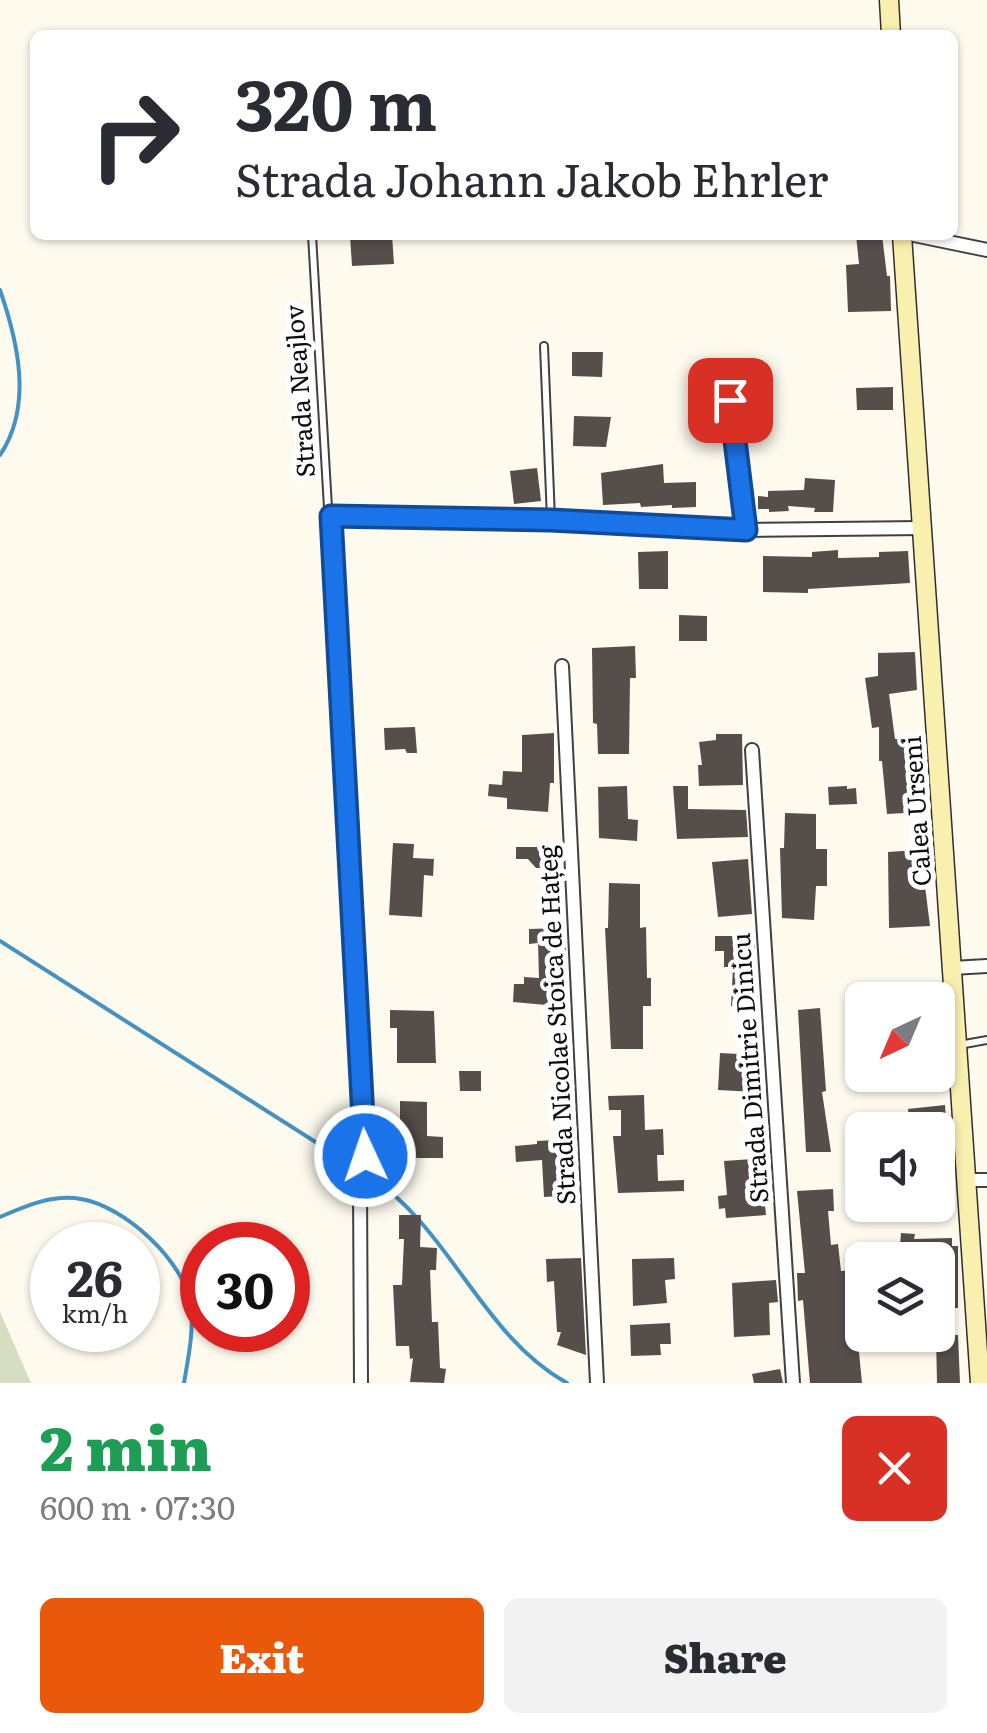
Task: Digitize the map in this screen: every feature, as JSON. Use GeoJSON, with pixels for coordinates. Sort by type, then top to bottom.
{"type":"FeatureCollection","features":[{"type":"Feature","properties":{"kind":"street"},"geometry":{"type":"LineString","coordinates":[[889,0],[891,30]]}},
{"type":"Feature","properties":{"kind":"street","name":"Calea Urseni"},"geometry":{"type":"LineString","coordinates":[[902,240],[980,1383]]}},
{"type":"Feature","properties":{"kind":"street"},"geometry":{"type":"LineString","coordinates":[[938,240],[987,250]]}},
{"type":"Feature","properties":{"kind":"street"},"geometry":{"type":"LineString","coordinates":[[730,400],[746,530]]}},
{"type":"Feature","properties":{"kind":"street"},"geometry":{"type":"LineString","coordinates":[[331,516],[551,520],[746,530],[922,528]]}},
{"type":"Feature","properties":{"kind":"street","name":"Strada Nicolae Stoica de Hațeg"},"geometry":{"type":"LineString","coordinates":[[562,666],[597,1383]]}},
{"type":"Feature","properties":{"kind":"street","name":"Strada Dimitrie Dinicu"},"geometry":{"type":"LineString","coordinates":[[752,750],[793,1383]]}},
{"type":"Feature","properties":{"kind":"street"},"geometry":{"type":"LineString","coordinates":[[952,968],[987,966]]}},
{"type":"Feature","properties":{"kind":"street","name":"Strada Neajlov"},"geometry":{"type":"LineString","coordinates":[[357,1003],[365,1156],[360,1182],[361,1383]]}},
{"type":"Feature","properties":{"kind":"street"},"geometry":{"type":"LineString","coordinates":[[966,1180],[987,1180]]}},
{"type":"Feature","properties":{"kind":"lane","name":"Strada Neajlov"},"geometry":{"type":"LineString","coordinates":[[312,240],[357,1003]]}},
{"type":"Feature","properties":{"kind":"lane"},"geometry":{"type":"LineString","coordinates":[[544,346],[551,520]]}},
{"type":"Feature","properties":{"kind":"lane"},"geometry":{"type":"LineString","coordinates":[[957,1046],[987,1040]]}},
{"type":"Feature","properties":{"kind":"green space"},"geometry":{"type":"Polygon","coordinates":[[[0,1312],[31,1383],[0,1383],[0,1312]]]}},
{"type":"Feature","properties":{"kind":"building"},"geometry":{"type":"Polygon","coordinates":[[[350,240],[392,240],[394,264],[352,266],[350,240]]]}},
{"type":"Feature","properties":{"kind":"building"},"geometry":{"type":"Polygon","coordinates":[[[857,240],[883,240],[890,276],[891,311],[848,312],[846,265],[859,264],[857,240]]]}},
{"type":"Feature","properties":{"kind":"building"},"geometry":{"type":"Polygon","coordinates":[[[572,352],[603,352],[602,377],[572,376],[572,352]]]}},
{"type":"Feature","properties":{"kind":"building"},"geometry":{"type":"Polygon","coordinates":[[[694,383],[723,384],[719,404],[693,403],[694,383]]]}},
{"type":"Feature","properties":{"kind":"building"},"geometry":{"type":"Polygon","coordinates":[[[893,387],[893,410],[857,410],[856,388],[893,387]]]}},
{"type":"Feature","properties":{"kind":"building"},"geometry":{"type":"Polygon","coordinates":[[[574,416],[611,417],[606,447],[573,446],[574,416]]]}},
{"type":"Feature","properties":{"kind":"building"},"geometry":{"type":"Polygon","coordinates":[[[663,464],[664,483],[696,482],[696,507],[603,505],[601,473],[663,464]]]}},
{"type":"Feature","properties":{"kind":"building"},"geometry":{"type":"Polygon","coordinates":[[[537,468],[541,501],[514,504],[510,471],[537,468]]]}},
{"type":"Feature","properties":{"kind":"building"},"geometry":{"type":"Polygon","coordinates":[[[805,478],[835,480],[833,512],[788,506],[789,511],[758,509],[758,496],[768,497],[768,491],[804,490],[805,478]]]}},
{"type":"Feature","properties":{"kind":"building"},"geometry":{"type":"Polygon","coordinates":[[[838,550],[838,558],[879,557],[879,552],[908,551],[910,583],[808,589],[808,593],[763,592],[763,556],[812,557],[812,552],[838,550]]]}},
{"type":"Feature","properties":{"kind":"building"},"geometry":{"type":"Polygon","coordinates":[[[668,551],[668,589],[639,589],[638,552],[668,551]]]}},
{"type":"Feature","properties":{"kind":"building"},"geometry":{"type":"Polygon","coordinates":[[[679,615],[707,616],[707,641],[679,641],[679,615]]]}},
{"type":"Feature","properties":{"kind":"building"},"geometry":{"type":"Polygon","coordinates":[[[635,646],[636,678],[630,678],[629,754],[598,754],[597,724],[593,723],[592,648],[635,646]]]}},
{"type":"Feature","properties":{"kind":"building"},"geometry":{"type":"Polygon","coordinates":[[[915,652],[917,690],[889,694],[895,739],[917,739],[923,812],[887,814],[879,761],[879,727],[872,728],[865,678],[878,676],[878,653],[915,652]]]}},
{"type":"Feature","properties":{"kind":"building"},"geometry":{"type":"Polygon","coordinates":[[[415,727],[417,753],[385,750],[384,728],[415,727]]]}},
{"type":"Feature","properties":{"kind":"building"},"geometry":{"type":"Polygon","coordinates":[[[554,733],[554,783],[550,783],[548,812],[507,809],[507,798],[488,796],[489,784],[502,785],[503,771],[522,772],[522,735],[554,733]]]}},
{"type":"Feature","properties":{"kind":"building"},"geometry":{"type":"Polygon","coordinates":[[[716,734],[742,734],[743,785],[699,786],[699,742],[716,740],[716,734]]]}},
{"type":"Feature","properties":{"kind":"building"},"geometry":{"type":"Polygon","coordinates":[[[627,786],[628,819],[638,820],[637,841],[599,838],[598,787],[627,786]]]}},
{"type":"Feature","properties":{"kind":"building"},"geometry":{"type":"Polygon","coordinates":[[[673,786],[688,786],[688,809],[746,810],[748,837],[677,839],[673,786]]]}},
{"type":"Feature","properties":{"kind":"building"},"geometry":{"type":"Polygon","coordinates":[[[828,787],[856,788],[857,804],[829,805],[828,787]]]}},
{"type":"Feature","properties":{"kind":"building"},"geometry":{"type":"Polygon","coordinates":[[[785,813],[816,814],[816,849],[827,849],[827,886],[816,886],[814,920],[782,918],[780,848],[784,848],[785,813]]]}},
{"type":"Feature","properties":{"kind":"building"},"geometry":{"type":"Polygon","coordinates":[[[393,843],[414,844],[413,858],[434,859],[433,876],[424,875],[422,917],[389,915],[393,843]]]}},
{"type":"Feature","properties":{"kind":"building"},"geometry":{"type":"Polygon","coordinates":[[[516,847],[560,847],[560,868],[536,868],[528,859],[516,859],[516,847]]]}},
{"type":"Feature","properties":{"kind":"building"},"geometry":{"type":"Polygon","coordinates":[[[917,850],[930,926],[889,928],[888,852],[917,850]]]}},
{"type":"Feature","properties":{"kind":"building"},"geometry":{"type":"Polygon","coordinates":[[[748,859],[752,914],[718,917],[712,862],[748,859]]]}},
{"type":"Feature","properties":{"kind":"building"},"geometry":{"type":"Polygon","coordinates":[[[609,883],[640,884],[640,928],[646,927],[647,978],[651,978],[651,1006],[643,1006],[643,1049],[611,1049],[605,928],[609,883]]]}},
{"type":"Feature","properties":{"kind":"building"},"geometry":{"type":"Polygon","coordinates":[[[565,928],[566,958],[561,959],[560,992],[568,992],[569,1007],[513,1002],[514,984],[524,984],[524,977],[539,978],[538,943],[529,944],[529,929],[565,928]]]}},
{"type":"Feature","properties":{"kind":"building"},"geometry":{"type":"Polygon","coordinates":[[[715,936],[754,936],[758,1008],[731,1006],[733,967],[724,967],[724,951],[715,951],[715,936]]]}},
{"type":"Feature","properties":{"kind":"building"},"geometry":{"type":"Polygon","coordinates":[[[820,1008],[826,1091],[822,1092],[831,1152],[806,1152],[798,1010],[820,1008]]]}},
{"type":"Feature","properties":{"kind":"building"},"geometry":{"type":"Polygon","coordinates":[[[390,1010],[434,1011],[436,1063],[397,1063],[397,1028],[390,1028],[390,1010]]]}},
{"type":"Feature","properties":{"kind":"building"},"geometry":{"type":"Polygon","coordinates":[[[720,1053],[757,1055],[755,1092],[718,1090],[720,1053]]]}},
{"type":"Feature","properties":{"kind":"building"},"geometry":{"type":"Polygon","coordinates":[[[459,1071],[481,1071],[481,1091],[460,1091],[459,1071]]]}},
{"type":"Feature","properties":{"kind":"building"},"geometry":{"type":"Polygon","coordinates":[[[644,1095],[645,1130],[663,1129],[664,1155],[657,1155],[658,1181],[684,1180],[684,1191],[618,1193],[613,1136],[621,1136],[621,1110],[609,1110],[608,1096],[644,1095]]]}},
{"type":"Feature","properties":{"kind":"building"},"geometry":{"type":"Polygon","coordinates":[[[400,1101],[427,1102],[427,1136],[443,1137],[443,1158],[407,1158],[408,1128],[400,1128],[400,1101]]]}},
{"type":"Feature","properties":{"kind":"building"},"geometry":{"type":"Polygon","coordinates":[[[945,1105],[945,1112],[908,1112],[908,1109],[945,1105]]]}},
{"type":"Feature","properties":{"kind":"building"},"geometry":{"type":"Polygon","coordinates":[[[575,1139],[578,1195],[544,1197],[542,1160],[516,1162],[515,1146],[575,1139]]]}},
{"type":"Feature","properties":{"kind":"building"},"geometry":{"type":"Polygon","coordinates":[[[768,1158],[770,1184],[763,1185],[766,1215],[726,1218],[725,1208],[719,1209],[718,1196],[727,1195],[724,1161],[768,1158]]]}},
{"type":"Feature","properties":{"kind":"building"},"geometry":{"type":"Polygon","coordinates":[[[833,1189],[834,1211],[828,1211],[831,1245],[838,1244],[841,1271],[845,1271],[845,1352],[859,1352],[862,1383],[810,1383],[803,1300],[798,1301],[797,1273],[805,1273],[797,1191],[833,1189]]]}},
{"type":"Feature","properties":{"kind":"building"},"geometry":{"type":"Polygon","coordinates":[[[399,1215],[421,1215],[420,1247],[437,1248],[436,1270],[430,1270],[432,1322],[438,1322],[440,1368],[446,1369],[444,1383],[410,1382],[413,1358],[410,1359],[409,1346],[396,1346],[393,1285],[402,1285],[404,1239],[399,1239],[399,1215]]]}},
{"type":"Feature","properties":{"kind":"building"},"geometry":{"type":"Polygon","coordinates":[[[901,1233],[915,1234],[914,1239],[952,1238],[952,1242],[900,1242],[901,1233]]]}},
{"type":"Feature","properties":{"kind":"building"},"geometry":{"type":"Polygon","coordinates":[[[955,1246],[958,1246],[955,1308],[955,1246]]]}},
{"type":"Feature","properties":{"kind":"building"},"geometry":{"type":"Polygon","coordinates":[[[581,1258],[586,1355],[557,1345],[561,1332],[557,1332],[554,1281],[547,1282],[546,1259],[581,1258]]]}},
{"type":"Feature","properties":{"kind":"building"},"geometry":{"type":"Polygon","coordinates":[[[674,1258],[675,1279],[665,1280],[667,1303],[633,1306],[632,1259],[674,1258]]]}},
{"type":"Feature","properties":{"kind":"building"},"geometry":{"type":"Polygon","coordinates":[[[776,1280],[778,1302],[769,1303],[770,1335],[734,1337],[732,1283],[776,1280]]]}},
{"type":"Feature","properties":{"kind":"building"},"geometry":{"type":"Polygon","coordinates":[[[670,1323],[671,1344],[660,1344],[661,1355],[631,1356],[630,1325],[670,1323]]]}},
{"type":"Feature","properties":{"kind":"building"},"geometry":{"type":"Polygon","coordinates":[[[955,1335],[960,1383],[937,1383],[936,1352],[955,1352],[955,1335]]]}},
{"type":"Feature","properties":{"kind":"building"},"geometry":{"type":"Polygon","coordinates":[[[780,1369],[783,1383],[754,1383],[752,1374],[780,1369]]]}},
{"type":"Feature","properties":{"kind":"waterway"},"geometry":{"type":"LineString","coordinates":[[0,290],[19,374],[16,416],[0,455]]}},
{"type":"Feature","properties":{"kind":"waterway"},"geometry":{"type":"LineString","coordinates":[[0,941],[358,1169]]}},
{"type":"Feature","properties":{"kind":"waterway"},"geometry":{"type":"LineString","coordinates":[[369,1176],[422,1224],[511,1338],[567,1383]]}},
{"type":"Feature","properties":{"kind":"waterway"},"geometry":{"type":"LineString","coordinates":[[0,1217],[49,1200],[81,1199],[115,1212],[150,1238],[177,1271],[191,1306],[184,1383]]}},
{"type":"Feature","properties":{"kind":"route"},"geometry":{"type":"LineString","coordinates":[[365,1156],[331,516],[551,520],[746,530],[730,400]]}}]}
